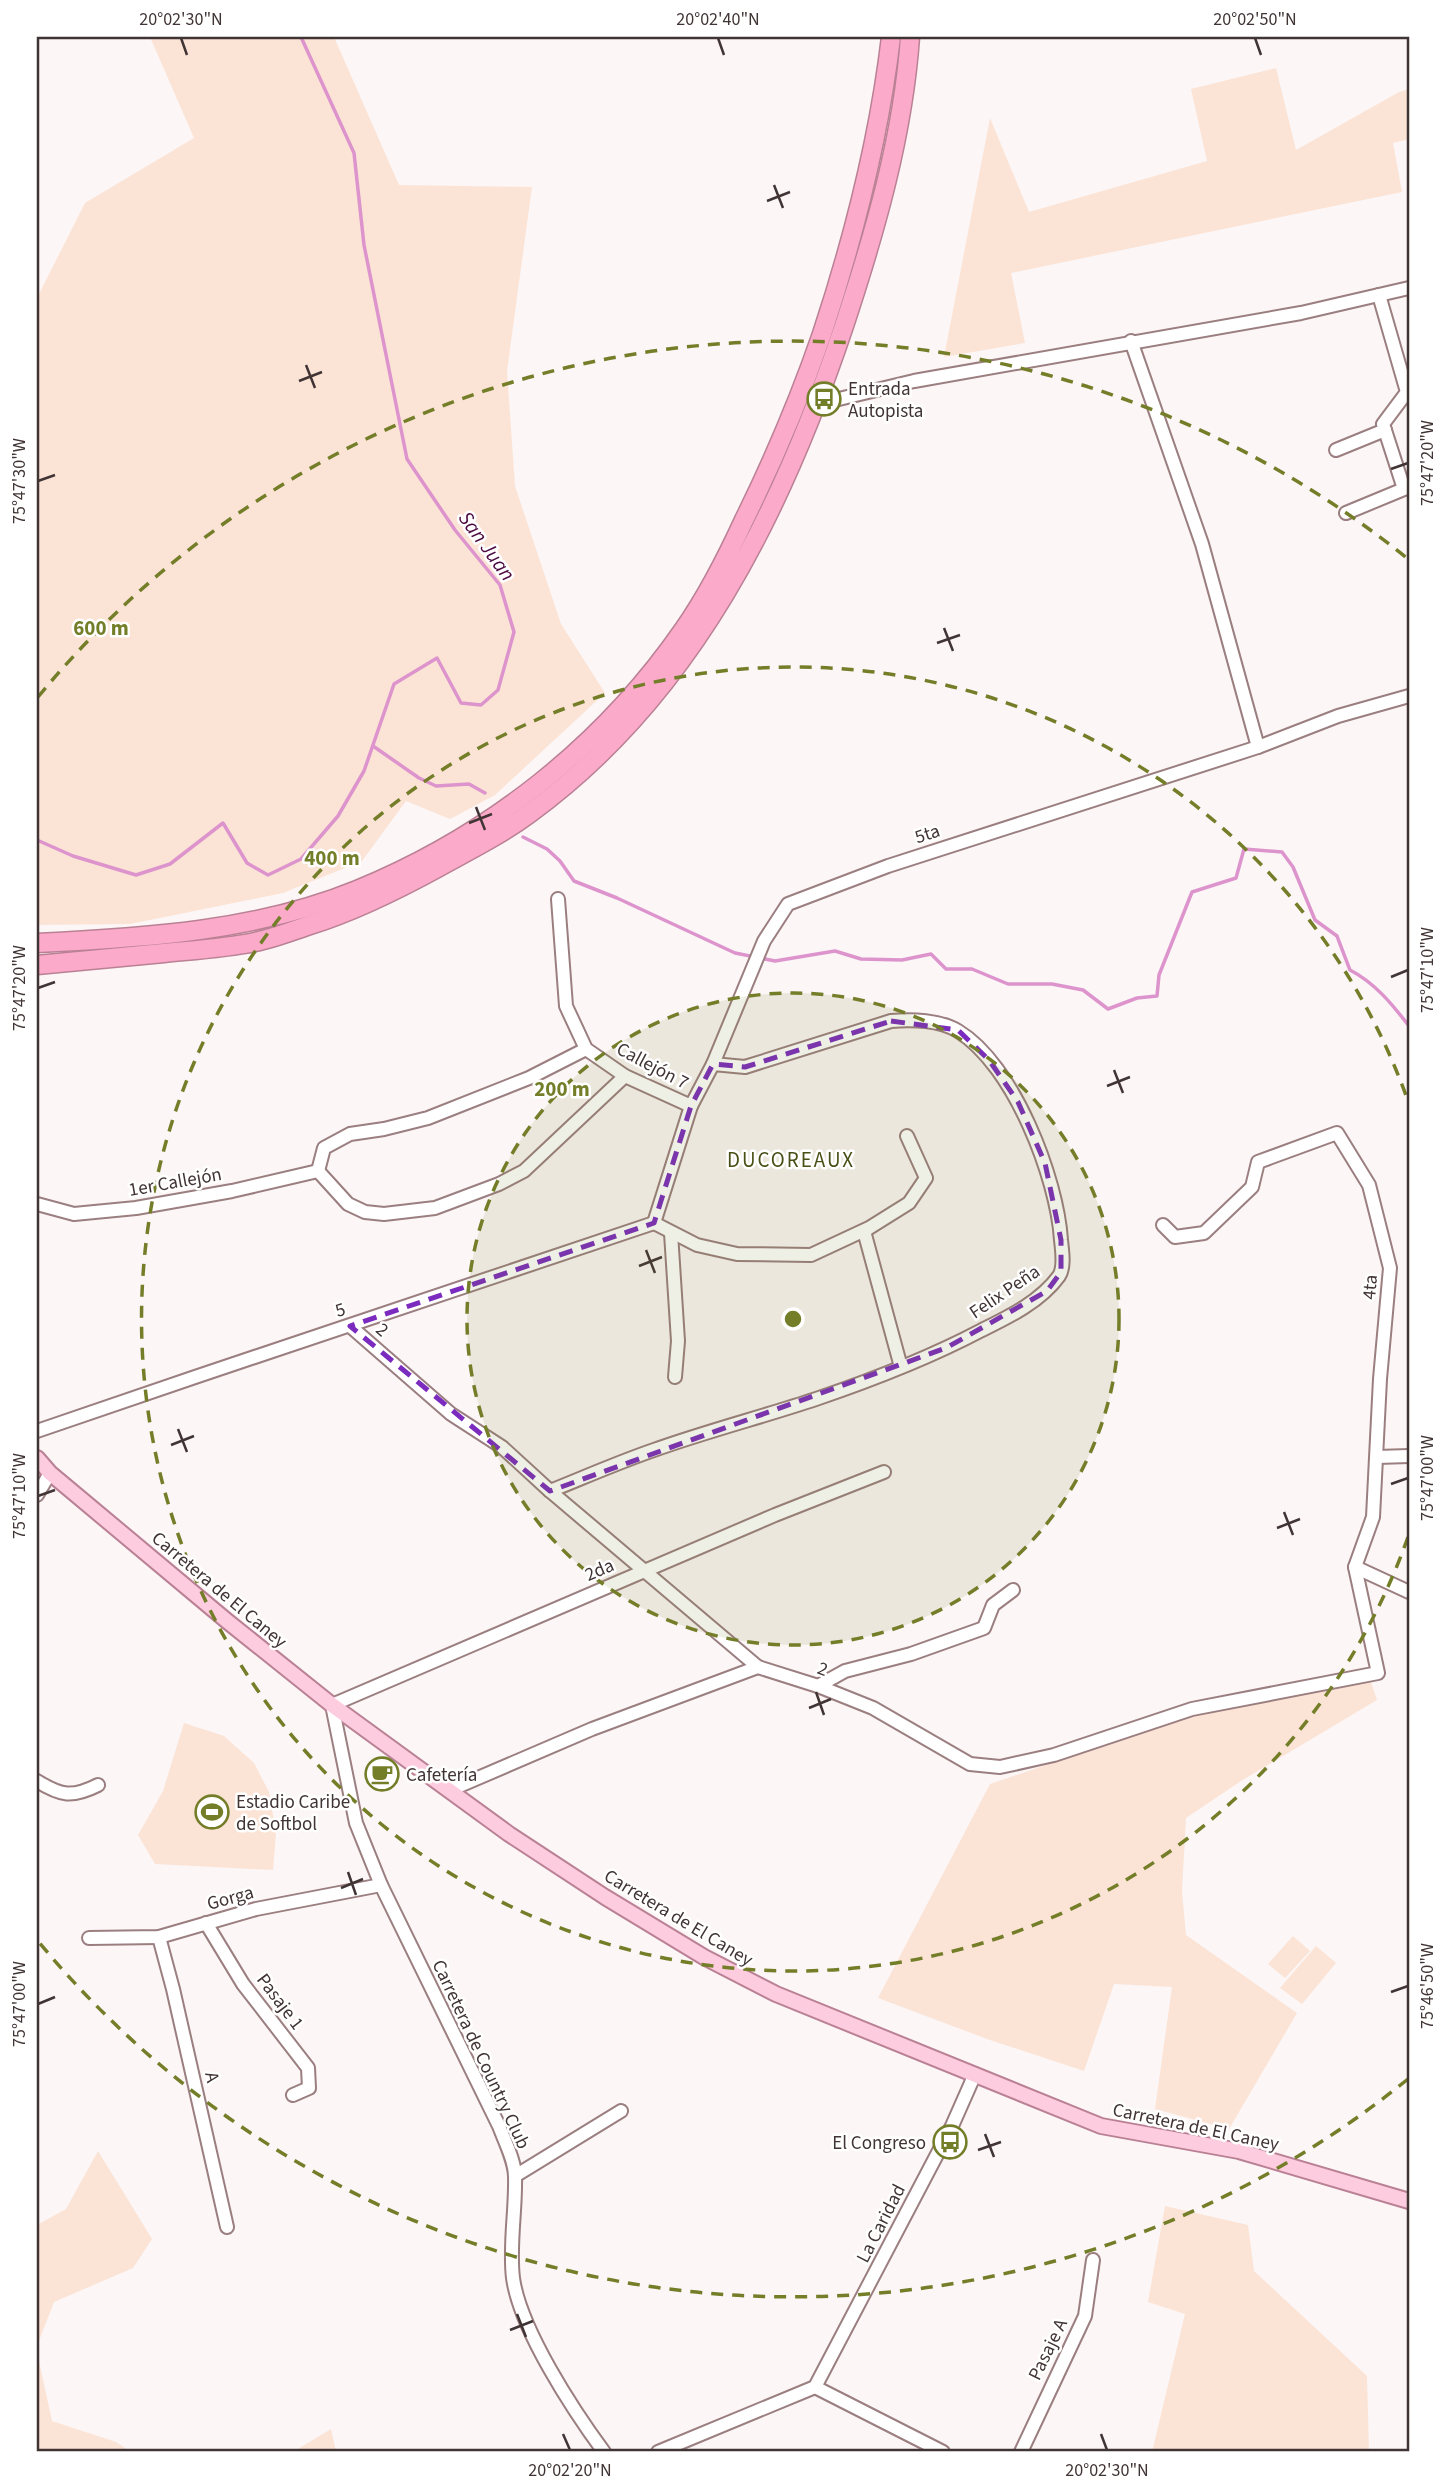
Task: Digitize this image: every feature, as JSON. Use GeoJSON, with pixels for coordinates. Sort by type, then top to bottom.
{"type":"FeatureCollection","features":[{"type":"Feature","properties":{"kind":"highway"},"geometry":{"type":"LineString","coordinates":[[37,943],[102,940],[248,922],[354,891],[484,825],[568,761],[600,731],[640,686],[685,628],[723,564],[775,456],[803,390],[842,274],[871,166],[891,37]]}},
{"type":"Feature","properties":{"kind":"highway"},"geometry":{"type":"LineString","coordinates":[[37,965],[256,942],[313,925],[391,893],[496,836],[531,813],[580,773],[651,700],[701,633],[742,568],[818,404],[852,301],[889,174],[898,132],[910,37]]}},
{"type":"Feature","properties":{"kind":"main road","name":"Carretera de El Caney"},"geometry":{"type":"LineString","coordinates":[[37,1458],[50,1473],[332,1705],[509,1834],[704,1957],[776,1994],[1101,2126],[1239,2151],[1409,2201]]}},
{"type":"Feature","properties":{"kind":"street"},"geometry":{"type":"LineString","coordinates":[[803,390],[818,404],[914,381],[1301,313],[1409,288]]}},
{"type":"Feature","properties":{"kind":"street"},"geometry":{"type":"LineString","coordinates":[[1346,513],[1404,489],[1383,424],[1408,396],[1379,295]]}},
{"type":"Feature","properties":{"kind":"street"},"geometry":{"type":"LineString","coordinates":[[1130,341],[1202,544],[1258,747]]}},
{"type":"Feature","properties":{"kind":"street"},"geometry":{"type":"LineString","coordinates":[[1336,450],[1385,430]]}},
{"type":"Feature","properties":{"kind":"street","name":"5ta"},"geometry":{"type":"LineString","coordinates":[[654,1223],[691,1106],[713,1064],[764,941],[788,904],[966,840],[1258,747],[1338,716],[1409,696]]}},
{"type":"Feature","properties":{"kind":"street","name":"Callejón 7"},"geometry":{"type":"LineString","coordinates":[[558,899],[566,1006],[586,1049],[625,1076],[691,1106]]}},
{"type":"Feature","properties":{"kind":"street","name":"Felix Peña"},"geometry":{"type":"LineString","coordinates":[[550,1491],[653,1450],[817,1399],[946,1349],[1004,1319],[1047,1290],[1061,1272],[1060,1225],[1048,1176],[1018,1102],[989,1060],[958,1030],[938,1024],[891,1021],[745,1067],[713,1064]]}},
{"type":"Feature","properties":{"kind":"street"},"geometry":{"type":"LineString","coordinates":[[586,1049],[528,1078],[428,1118],[384,1129],[350,1133],[324,1148],[318,1171],[348,1204],[365,1212],[384,1214],[435,1208],[499,1184],[524,1171],[625,1076]]}},
{"type":"Feature","properties":{"kind":"street","name":"4ta"},"geometry":{"type":"LineString","coordinates":[[1163,1225],[1175,1237],[1204,1233],[1252,1187],[1258,1162],[1337,1133],[1369,1185],[1391,1268],[1380,1379],[1373,1517],[1355,1567]]}},
{"type":"Feature","properties":{"kind":"street"},"geometry":{"type":"LineString","coordinates":[[654,1223],[697,1245],[737,1254],[811,1255],[864,1231],[915,1197],[926,1178],[907,1136]]}},
{"type":"Feature","properties":{"kind":"street","name":"1er Callejón"},"geometry":{"type":"LineString","coordinates":[[37,1204],[74,1214],[136,1208],[232,1191],[318,1171]]}},
{"type":"Feature","properties":{"kind":"street","name":"5"},"geometry":{"type":"LineString","coordinates":[[37,1431],[654,1223]]}},
{"type":"Feature","properties":{"kind":"street"},"geometry":{"type":"LineString","coordinates":[[864,1231],[901,1367]]}},
{"type":"Feature","properties":{"kind":"street"},"geometry":{"type":"LineString","coordinates":[[671,1233],[678,1341],[675,1377]]}},
{"type":"Feature","properties":{"kind":"street","name":"2"},"geometry":{"type":"LineString","coordinates":[[350,1326],[451,1414],[502,1447],[758,1667],[818,1686],[873,1708],[970,1763],[1000,1767],[1054,1755],[1192,1709],[1378,1673],[1355,1567]]}},
{"type":"Feature","properties":{"kind":"street"},"geometry":{"type":"LineString","coordinates":[[1377,1457],[1409,1456]]}},
{"type":"Feature","properties":{"kind":"street","name":"2da"},"geometry":{"type":"LineString","coordinates":[[332,1705],[645,1570],[884,1472]]}},
{"type":"Feature","properties":{"kind":"street"},"geometry":{"type":"LineString","coordinates":[[37,1495],[50,1473]]}},
{"type":"Feature","properties":{"kind":"street"},"geometry":{"type":"LineString","coordinates":[[1355,1567],[1409,1592]]}},
{"type":"Feature","properties":{"kind":"street"},"geometry":{"type":"LineString","coordinates":[[818,1686],[845,1671],[911,1654],[984,1628],[993,1605],[1013,1590]]}},
{"type":"Feature","properties":{"kind":"street"},"geometry":{"type":"LineString","coordinates":[[450,1790],[592,1729],[758,1667]]}},
{"type":"Feature","properties":{"kind":"street","name":"Carretera de Country Club"},"geometry":{"type":"LineString","coordinates":[[332,1705],[356,1823],[381,1885],[499,2126],[515,2176],[513,2276],[518,2305],[550,2366],[604,2452]]}},
{"type":"Feature","properties":{"kind":"street"},"geometry":{"type":"LineString","coordinates":[[37,1781],[55,1792],[71,1794],[86,1791],[98,1784]]}},
{"type":"Feature","properties":{"kind":"street","name":"Gorga"},"geometry":{"type":"LineString","coordinates":[[89,1938],[159,1937],[256,1909],[381,1885]]}},
{"type":"Feature","properties":{"kind":"street","name":"Pasaje 1"},"geometry":{"type":"LineString","coordinates":[[206,1923],[243,1984],[308,2068],[309,2088],[293,2095]]}},
{"type":"Feature","properties":{"kind":"street","name":"A"},"geometry":{"type":"LineString","coordinates":[[159,1937],[227,2227]]}},
{"type":"Feature","properties":{"kind":"street","name":"La Caridad"},"geometry":{"type":"LineString","coordinates":[[815,2387],[952,2126],[975,2074]]}},
{"type":"Feature","properties":{"kind":"street"},"geometry":{"type":"LineString","coordinates":[[515,2176],[621,2111]]}},
{"type":"Feature","properties":{"kind":"street","name":"Pasaje A"},"geometry":{"type":"LineString","coordinates":[[1021,2452],[1085,2316],[1094,2260]]}},
{"type":"Feature","properties":{"kind":"street"},"geometry":{"type":"LineString","coordinates":[[658,2452],[815,2387],[943,2452]]}},
{"type":"Feature","properties":{"kind":"highlighted area"},"geometry":{"type":"Polygon","coordinates":[[[891,1021],[958,1030],[989,1060],[1018,1102],[1045,1163],[1061,1240],[1061,1272],[1047,1291],[946,1348],[550,1491],[350,1326],[654,1223],[691,1106],[713,1064],[745,1067],[891,1021]]]}},
{"type":"Feature","properties":{"kind":"shaded area"},"geometry":{"type":"Polygon","coordinates":[[[150,37],[334,37],[399,185],[532,187],[507,371],[515,486],[561,624],[605,693],[495,795],[450,819],[406,801],[362,861],[283,893],[130,924],[37,925],[37,298],[85,203],[194,138],[150,37]]]}},
{"type":"Feature","properties":{"kind":"shaded area"},"geometry":{"type":"Polygon","coordinates":[[[1276,68],[1296,150],[1399,92],[1409,89],[1409,139],[1393,143],[1402,192],[1011,273],[1025,343],[944,357],[990,118],[1029,212],[1207,161],[1191,89],[1276,68]]]}},
{"type":"Feature","properties":{"kind":"shaded area"},"geometry":{"type":"Polygon","coordinates":[[[1371,1682],[1377,1700],[1241,1781],[1186,1818],[1182,1891],[1186,1935],[1297,2013],[1229,2129],[1155,2109],[1172,1987],[1114,1984],[1084,2071],[987,2039],[878,1998],[990,1784],[1194,1715],[1371,1682]]]}},
{"type":"Feature","properties":{"kind":"shaded area","name":"Estadio Caribe de Softbol"},"geometry":{"type":"Polygon","coordinates":[[[184,1723],[224,1736],[254,1763],[269,1792],[276,1833],[273,1870],[155,1864],[138,1835],[163,1791],[184,1723]]]}},
{"type":"Feature","properties":{"kind":"shaded area"},"geometry":{"type":"Polygon","coordinates":[[[1293,1936],[1310,1951],[1285,1978],[1268,1964],[1293,1936]]]}},
{"type":"Feature","properties":{"kind":"shaded area"},"geometry":{"type":"Polygon","coordinates":[[[1316,1946],[1336,1963],[1302,2004],[1280,1988],[1316,1946]]]}},
{"type":"Feature","properties":{"kind":"shaded area"},"geometry":{"type":"Polygon","coordinates":[[[98,2151],[152,2239],[133,2268],[54,2302],[37,2346],[37,2225],[66,2209],[98,2151]]]}},
{"type":"Feature","properties":{"kind":"shaded area"},"geometry":{"type":"Polygon","coordinates":[[[1165,2206],[1248,2225],[1254,2271],[1367,2376],[1369,2452],[1152,2452],[1185,2314],[1148,2302],[1165,2206]]]}},
{"type":"Feature","properties":{"kind":"shaded area"},"geometry":{"type":"Polygon","coordinates":[[[37,2352],[52,2421],[116,2442],[131,2452],[37,2452],[37,2352]]]}},
{"type":"Feature","properties":{"kind":"shaded area"},"geometry":{"type":"Polygon","coordinates":[[[331,2429],[336,2452],[293,2452],[331,2429]]]}},
{"type":"Feature","properties":{"kind":"waterway","name":"San Juan"},"geometry":{"type":"LineString","coordinates":[[37,840],[73,856],[136,875],[170,864],[223,823],[247,863],[268,875],[301,859],[338,816],[364,771],[394,684],[437,658],[461,703],[481,705],[498,690],[514,632],[500,585],[455,530],[407,459],[364,245],[354,153],[301,37]]}},
{"type":"Feature","properties":{"kind":"waterway"},"geometry":{"type":"LineString","coordinates":[[373,746],[419,778],[436,786],[469,784],[485,793]]}},
{"type":"Feature","properties":{"kind":"waterway"},"geometry":{"type":"LineString","coordinates":[[523,837],[547,849],[560,861],[574,881],[735,953],[775,961],[835,951],[861,959],[902,960],[931,954],[946,969],[972,969],[1008,984],[1052,984],[1083,990],[1108,1009],[1137,998],[1157,996],[1159,975],[1192,892],[1236,878],[1244,849],[1282,852],[1293,867],[1315,920],[1337,936],[1350,970],[1375,988],[1409,1026]]}},
{"type":"Feature","properties":{"kind":"place","name":"Entrada Autopista"},"geometry":{"type":"Point","coordinates":[824,399]}},
{"type":"Feature","properties":{"kind":"place","name":"Cafetería"},"geometry":{"type":"Point","coordinates":[382,1774]}},
{"type":"Feature","properties":{"kind":"place","name":"Estadio Caribe de Softbol"},"geometry":{"type":"Point","coordinates":[212,1812]}},
{"type":"Feature","properties":{"kind":"place","name":"El Congreso"},"geometry":{"type":"Point","coordinates":[950,2142]}},
{"type":"Feature","properties":{"kind":"district","name":"DUCOREAUX"},"geometry":{"type":"Point","coordinates":[791,1160]}}]}
